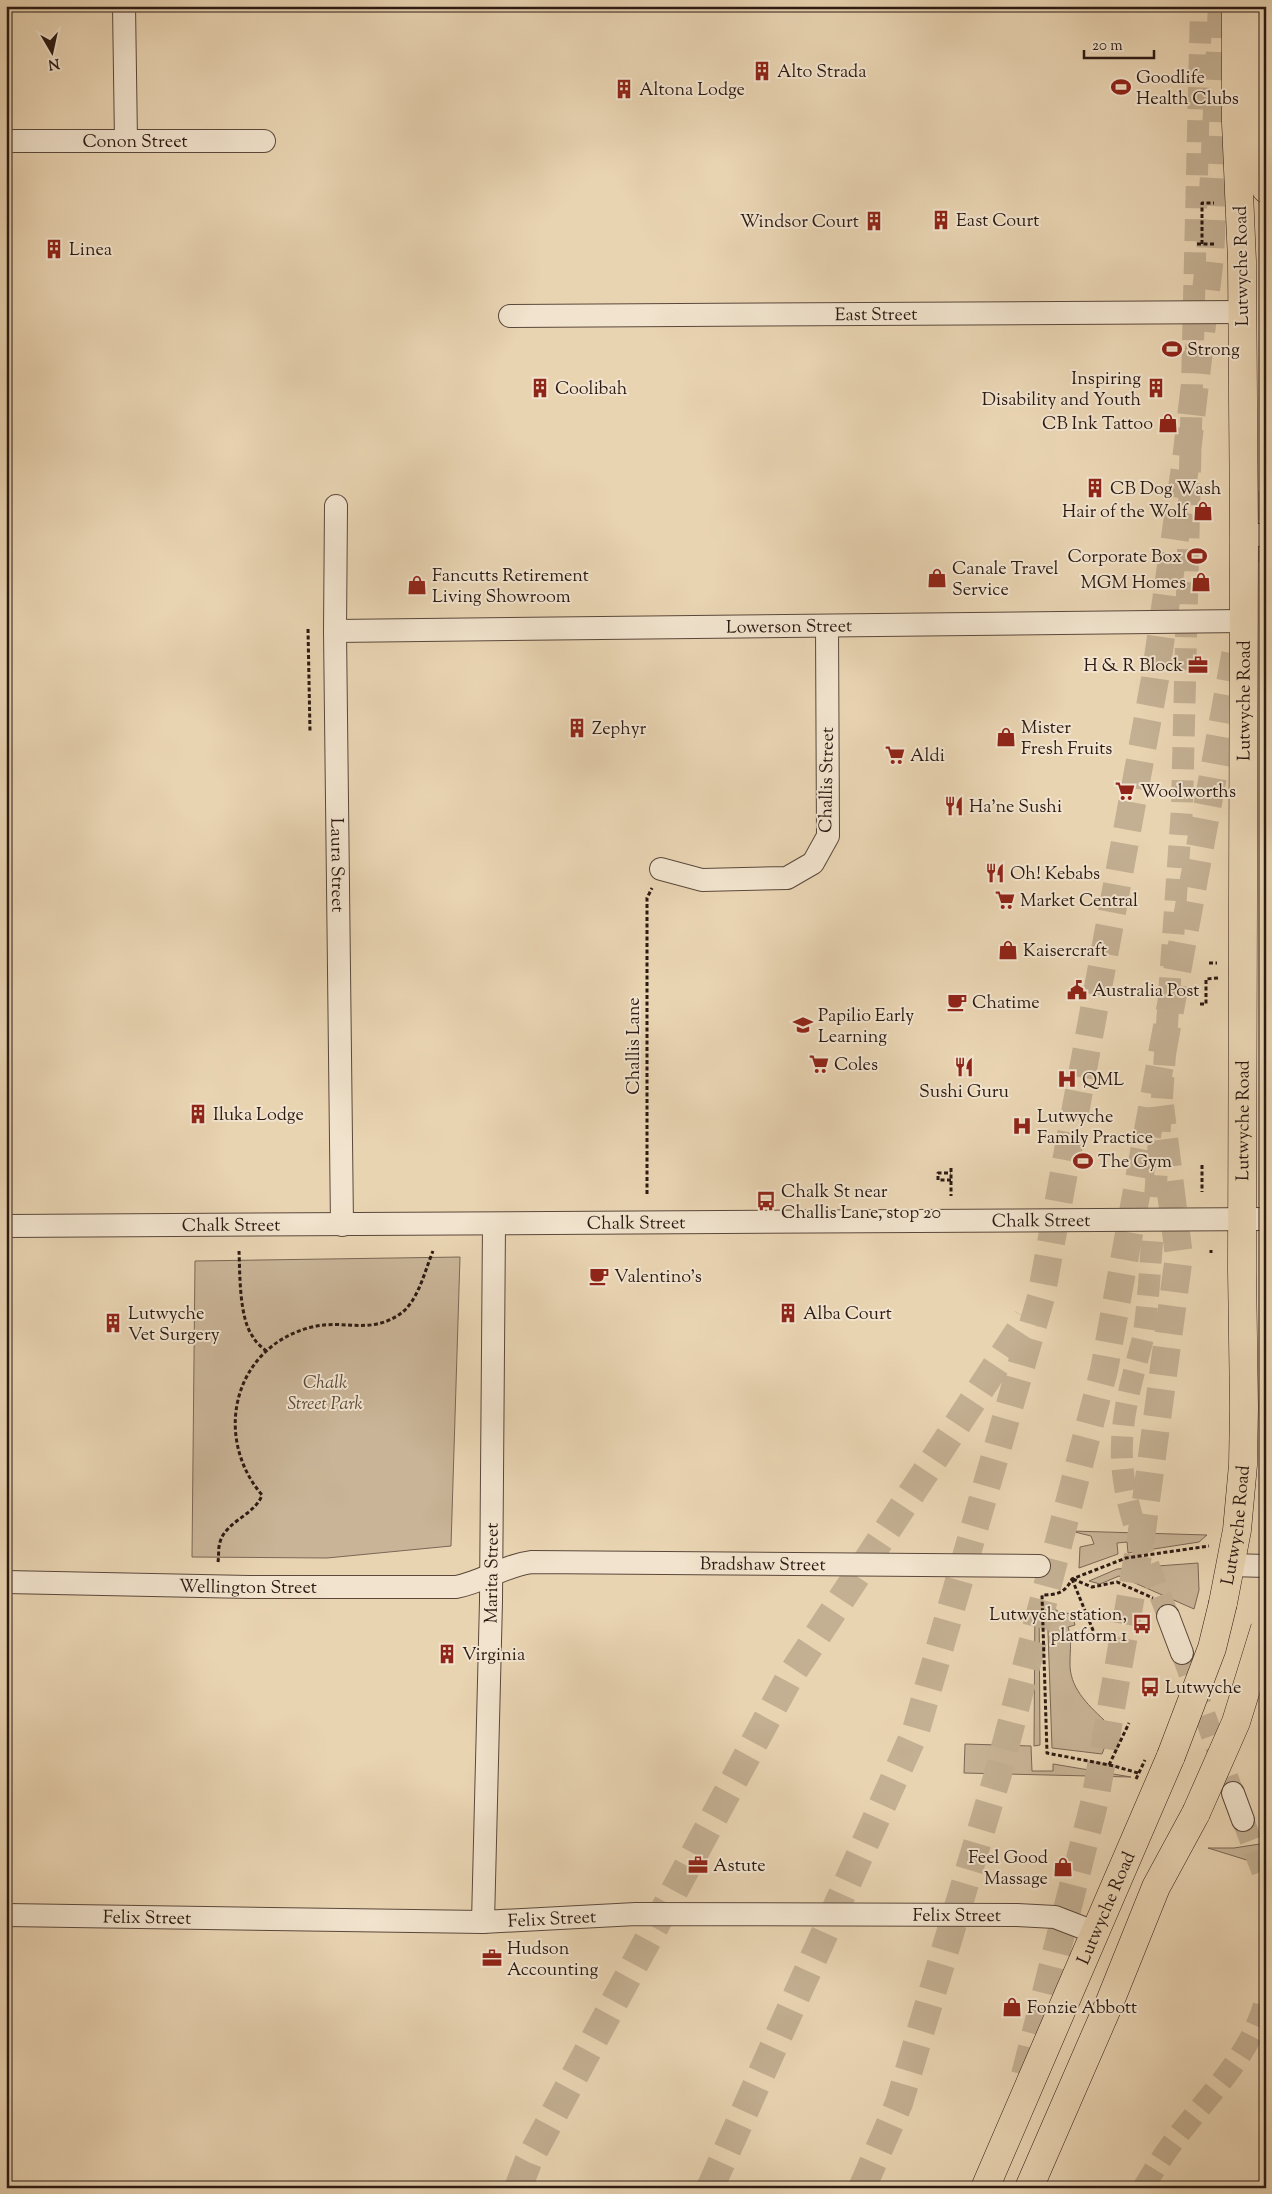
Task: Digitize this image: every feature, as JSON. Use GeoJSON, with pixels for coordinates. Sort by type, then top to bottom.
{"type":"FeatureCollection","features":[{"type":"Feature","properties":{"kind":"highway","name":"Lutwyche Road"},"geometry":{"type":"LineString","coordinates":[[985,2188],[1094,1932],[1147,1782],[1202,1678],[1212,1648],[1237,1530],[1243,1465],[1255,1219],[1243,621],[1255,535],[1242,312],[1236,100],[1236,6]]}},
{"type":"Feature","properties":{"kind":"highway","name":"Lutwyche Road"},"geometry":{"type":"LineString","coordinates":[[1260,6],[1266,189]]}},
{"type":"Feature","properties":{"kind":"highway"},"geometry":{"type":"LineString","coordinates":[[1029,2188],[1109,2004],[1156,1887],[1196,1812],[1236,1722],[1265,1625]]}},
{"type":"Feature","properties":{"kind":"street"},"geometry":{"type":"LineString","coordinates":[[124,6],[126,141]]}},
{"type":"Feature","properties":{"kind":"street","name":"Conon Street"},"geometry":{"type":"LineString","coordinates":[[6,141],[264,141]]}},
{"type":"Feature","properties":{"kind":"street","name":"East Street"},"geometry":{"type":"LineString","coordinates":[[510,316],[1242,312]]}},
{"type":"Feature","properties":{"kind":"street","name":"Laura Street"},"geometry":{"type":"LineString","coordinates":[[336,506],[335,631],[342,1225]]}},
{"type":"Feature","properties":{"kind":"street","name":"Lowerson Street"},"geometry":{"type":"LineString","coordinates":[[335,631],[1243,621]]}},
{"type":"Feature","properties":{"kind":"street","name":"Challis Street"},"geometry":{"type":"LineString","coordinates":[[661,869],[702,880],[787,878],[813,863],[828,836],[827,626]]}},
{"type":"Feature","properties":{"kind":"street","name":"Chalk Street"},"geometry":{"type":"LineString","coordinates":[[6,1226],[1255,1219]]}},
{"type":"Feature","properties":{"kind":"street","name":"Marita Street"},"geometry":{"type":"LineString","coordinates":[[483,1922],[491,1601],[489,1577],[494,1224]]}},
{"type":"Feature","properties":{"kind":"street","name":"Bradshaw Street"},"geometry":{"type":"LineString","coordinates":[[489,1577],[512,1566],[532,1562],[1039,1566]]}},
{"type":"Feature","properties":{"kind":"street"},"geometry":{"type":"LineString","coordinates":[[1230,1565],[1266,1566]]}},
{"type":"Feature","properties":{"kind":"street","name":"Wellington Street"},"geometry":{"type":"LineString","coordinates":[[6,1582],[249,1587],[456,1587],[489,1577]]}},
{"type":"Feature","properties":{"kind":"street"},"geometry":{"type":"LineString","coordinates":[[1163,1608],[1182,1653]]}},
{"type":"Feature","properties":{"kind":"street"},"geometry":{"type":"LineString","coordinates":[[1233,1792],[1243,1820]]}},
{"type":"Feature","properties":{"kind":"street","name":"Felix Street"},"geometry":{"type":"LineString","coordinates":[[6,1915],[483,1922],[636,1914],[1018,1915],[1055,1917],[1094,1932]]}},
{"type":"Feature","properties":{"kind":"path"},"geometry":{"type":"LineString","coordinates":[[1202,244],[1202,203],[1215,203]]}},
{"type":"Feature","properties":{"kind":"path"},"geometry":{"type":"LineString","coordinates":[[1197,244],[1216,244]]}},
{"type":"Feature","properties":{"kind":"path"},"geometry":{"type":"LineString","coordinates":[[308,629],[310,732]]}},
{"type":"Feature","properties":{"kind":"path","name":"Challis Lane"},"geometry":{"type":"LineString","coordinates":[[646,1194],[647,898]]}},
{"type":"Feature","properties":{"kind":"path"},"geometry":{"type":"LineString","coordinates":[[1209,963],[1218,963]]}},
{"type":"Feature","properties":{"kind":"path"},"geometry":{"type":"LineString","coordinates":[[1200,1004],[1206,1004],[1206,979],[1218,978]]}},
{"type":"Feature","properties":{"kind":"path"},"geometry":{"type":"LineString","coordinates":[[1202,1165],[1202,1192]]}},
{"type":"Feature","properties":{"kind":"path"},"geometry":{"type":"LineString","coordinates":[[951,1168],[951,1196]]}},
{"type":"Feature","properties":{"kind":"path"},"geometry":{"type":"LineString","coordinates":[[951,1173],[938,1173],[938,1180],[951,1180]]}},
{"type":"Feature","properties":{"kind":"path"},"geometry":{"type":"LineString","coordinates":[[239,1251],[242,1294],[249,1330],[267,1352]]}},
{"type":"Feature","properties":{"kind":"path"},"geometry":{"type":"LineString","coordinates":[[218,1562],[220,1541],[228,1530],[259,1504],[262,1495],[246,1473],[239,1457],[235,1440],[235,1414],[239,1394],[249,1372],[267,1352],[286,1337],[311,1327],[326,1325],[372,1326],[385,1323],[402,1313],[413,1298],[433,1251]]}},
{"type":"Feature","properties":{"kind":"path"},"geometry":{"type":"LineString","coordinates":[[1147,1782],[1110,1765],[1046,1753],[1042,1595],[1060,1593],[1067,1589],[1072,1579],[1126,1558],[1209,1546]]}},
{"type":"Feature","properties":{"kind":"path"},"geometry":{"type":"LineString","coordinates":[[1072,1579],[1092,1587],[1117,1582],[1163,1608]]}},
{"type":"Feature","properties":{"kind":"path"},"geometry":{"type":"LineString","coordinates":[[1072,1579],[1097,1640]]}},
{"type":"Feature","properties":{"kind":"path"},"geometry":{"type":"LineString","coordinates":[[1110,1765],[1129,1723]]}},
{"type":"Feature","properties":{"kind":"green space","name":"Chalk Street Park"},"geometry":{"type":"Polygon","coordinates":[[[460,1257],[451,1546],[327,1558],[192,1557],[195,1261],[460,1257]]]}},
{"type":"Feature","properties":{"kind":"green space"},"geometry":{"type":"Polygon","coordinates":[[[1071,1531],[1207,1535],[1199,1542],[1128,1553],[1127,1542],[1117,1543],[1118,1554],[1079,1568],[1080,1547],[1094,1544],[1091,1536],[1071,1531]]]}},
{"type":"Feature","properties":{"kind":"green space"},"geometry":{"type":"Polygon","coordinates":[[[1198,1563],[1199,1590],[1194,1609],[1119,1576],[1100,1584],[1089,1581],[1117,1569],[1198,1563]]]}},
{"type":"Feature","properties":{"kind":"green space"},"geometry":{"type":"Polygon","coordinates":[[[1039,1600],[1040,1745],[1034,1746],[1035,1601],[1039,1600]]]}},
{"type":"Feature","properties":{"kind":"green space"},"geometry":{"type":"Polygon","coordinates":[[[1047,1603],[1059,1612],[1072,1614],[1075,1625],[1068,1627],[1070,1671],[1080,1694],[1104,1720],[1099,1731],[1109,1736],[1102,1754],[1052,1748],[1047,1603]]]}},
{"type":"Feature","properties":{"kind":"green space"},"geometry":{"type":"Polygon","coordinates":[[[965,1744],[1031,1746],[1032,1771],[1053,1771],[1053,1764],[1131,1777],[964,1773],[965,1744]]]}},
{"type":"Feature","properties":{"kind":"green space"},"geometry":{"type":"Polygon","coordinates":[[[1266,1843],[1266,1866],[1208,1848],[1234,1848],[1266,1843]]]}},
{"type":"Feature","properties":{"kind":"tunnel"},"geometry":{"type":"LineString","coordinates":[[1168,1616],[1130,1510],[1122,1465],[1122,1443],[1126,1405],[1142,1342],[1147,1307],[1182,808],[1201,6]]}},
{"type":"Feature","properties":{"kind":"tunnel"},"geometry":{"type":"LineString","coordinates":[[710,2188],[916,1730],[1041,1297],[1155,679],[1186,460],[1210,257],[1222,6]]}},
{"type":"Feature","properties":{"kind":"tunnel"},"geometry":{"type":"LineString","coordinates":[[1252,561],[1266,486]]}},
{"type":"Feature","properties":{"kind":"tunnel"},"geometry":{"type":"LineString","coordinates":[[862,2188],[899,2103],[998,1774],[1104,1370],[1237,645]]}},
{"type":"Feature","properties":{"kind":"tunnel"},"geometry":{"type":"LineString","coordinates":[[1025,2075],[1095,1800],[1141,1538],[1179,1256],[1160,1106]]}},
{"type":"Feature","properties":{"kind":"tunnel"},"geometry":{"type":"LineString","coordinates":[[518,2188],[528,2162],[789,1678],[1027,1319]]}},
{"type":"Feature","properties":{"kind":"tunnel"},"geometry":{"type":"LineString","coordinates":[[1182,1653],[1233,1793]]}},
{"type":"Feature","properties":{"kind":"tunnel"},"geometry":{"type":"LineString","coordinates":[[1243,1820],[1266,1881]]}},
{"type":"Feature","properties":{"kind":"tunnel"},"geometry":{"type":"LineString","coordinates":[[1143,2188],[1162,2157],[1221,2082],[1243,2050],[1253,2034],[1266,1997]]}},
{"type":"Feature","properties":{"kind":"place","name":"Alto Strada"},"geometry":{"type":"Point","coordinates":[762,71]}},
{"type":"Feature","properties":{"kind":"place","name":"Goodlife Health Clubs"},"geometry":{"type":"Point","coordinates":[1121,87]}},
{"type":"Feature","properties":{"kind":"place","name":"Altona Lodge"},"geometry":{"type":"Point","coordinates":[624,89]}},
{"type":"Feature","properties":{"kind":"place","name":"East Court"},"geometry":{"type":"Point","coordinates":[941,220]}},
{"type":"Feature","properties":{"kind":"place","name":"Windsor Court"},"geometry":{"type":"Point","coordinates":[874,221]}},
{"type":"Feature","properties":{"kind":"place","name":"Linea"},"geometry":{"type":"Point","coordinates":[54,249]}},
{"type":"Feature","properties":{"kind":"place","name":"Strong"},"geometry":{"type":"Point","coordinates":[1172,349]}},
{"type":"Feature","properties":{"kind":"place","name":"Coolibah"},"geometry":{"type":"Point","coordinates":[540,388]}},
{"type":"Feature","properties":{"kind":"place","name":"Inspiring Disability and Youth"},"geometry":{"type":"Point","coordinates":[1156,388]}},
{"type":"Feature","properties":{"kind":"place","name":"CB Ink Tattoo"},"geometry":{"type":"Point","coordinates":[1168,423]}},
{"type":"Feature","properties":{"kind":"place","name":"CB Dog Wash"},"geometry":{"type":"Point","coordinates":[1095,488]}},
{"type":"Feature","properties":{"kind":"place","name":"Hair of the Wolf"},"geometry":{"type":"Point","coordinates":[1203,511]}},
{"type":"Feature","properties":{"kind":"place","name":"Corporate Box"},"geometry":{"type":"Point","coordinates":[1197,556]}},
{"type":"Feature","properties":{"kind":"place","name":"Canale Travel Service"},"geometry":{"type":"Point","coordinates":[937,578]}},
{"type":"Feature","properties":{"kind":"place","name":"MGM Homes"},"geometry":{"type":"Point","coordinates":[1201,582]}},
{"type":"Feature","properties":{"kind":"place","name":"Fancutts Retirement Living Showroom"},"geometry":{"type":"Point","coordinates":[417,585]}},
{"type":"Feature","properties":{"kind":"place","name":"H & R Block"},"geometry":{"type":"Point","coordinates":[1198,665]}},
{"type":"Feature","properties":{"kind":"place","name":"Zephyr"},"geometry":{"type":"Point","coordinates":[577,728]}},
{"type":"Feature","properties":{"kind":"place","name":"Mister Fresh Fruits"},"geometry":{"type":"Point","coordinates":[1006,737]}},
{"type":"Feature","properties":{"kind":"place","name":"Aldi"},"geometry":{"type":"Point","coordinates":[895,755]}},
{"type":"Feature","properties":{"kind":"place","name":"Woolworths"},"geometry":{"type":"Point","coordinates":[1125,791]}},
{"type":"Feature","properties":{"kind":"place","name":"Ha'ne Sushi"},"geometry":{"type":"Point","coordinates":[954,806]}},
{"type":"Feature","properties":{"kind":"place","name":"Oh! Kebabs"},"geometry":{"type":"Point","coordinates":[995,873]}},
{"type":"Feature","properties":{"kind":"place","name":"Market Central"},"geometry":{"type":"Point","coordinates":[1005,900]}},
{"type":"Feature","properties":{"kind":"place","name":"Kaisercraft"},"geometry":{"type":"Point","coordinates":[1008,950]}},
{"type":"Feature","properties":{"kind":"place","name":"Australia Post"},"geometry":{"type":"Point","coordinates":[1077,990]}},
{"type":"Feature","properties":{"kind":"place","name":"Chatime"},"geometry":{"type":"Point","coordinates":[957,1002]}},
{"type":"Feature","properties":{"kind":"place","name":"Papilio Early Learning"},"geometry":{"type":"Point","coordinates":[803,1025]}},
{"type":"Feature","properties":{"kind":"place","name":"Coles"},"geometry":{"type":"Point","coordinates":[819,1064]}},
{"type":"Feature","properties":{"kind":"place","name":"Sushi Guru"},"geometry":{"type":"Point","coordinates":[964,1067]}},
{"type":"Feature","properties":{"kind":"place","name":"QML"},"geometry":{"type":"Point","coordinates":[1067,1079]}},
{"type":"Feature","properties":{"kind":"place","name":"Iluka Lodge"},"geometry":{"type":"Point","coordinates":[198,1114]}},
{"type":"Feature","properties":{"kind":"place","name":"Lutwyche Family Practice"},"geometry":{"type":"Point","coordinates":[1022,1126]}},
{"type":"Feature","properties":{"kind":"place","name":"The Gym"},"geometry":{"type":"Point","coordinates":[1083,1161]}},
{"type":"Feature","properties":{"kind":"place","name":"Chalk St near Challis Lane, stop 20"},"geometry":{"type":"Point","coordinates":[766,1201]}},
{"type":"Feature","properties":{"kind":"place","name":"Valentino's"},"geometry":{"type":"Point","coordinates":[599,1276]}},
{"type":"Feature","properties":{"kind":"place","name":"Alba Court"},"geometry":{"type":"Point","coordinates":[788,1313]}},
{"type":"Feature","properties":{"kind":"place","name":"Lutwyche Vet Surgery"},"geometry":{"type":"Point","coordinates":[113,1323]}},
{"type":"Feature","properties":{"kind":"place","name":"Lutwyche station, platform 1"},"geometry":{"type":"Point","coordinates":[1142,1624]}},
{"type":"Feature","properties":{"kind":"place","name":"Virginia"},"geometry":{"type":"Point","coordinates":[447,1654]}},
{"type":"Feature","properties":{"kind":"place","name":"Lutwyche"},"geometry":{"type":"Point","coordinates":[1150,1687]}},
{"type":"Feature","properties":{"kind":"place","name":"Astute"},"geometry":{"type":"Point","coordinates":[698,1865]}},
{"type":"Feature","properties":{"kind":"place","name":"Feel Good Massage"},"geometry":{"type":"Point","coordinates":[1063,1867]}},
{"type":"Feature","properties":{"kind":"place","name":"Hudson Accounting"},"geometry":{"type":"Point","coordinates":[492,1958]}},
{"type":"Feature","properties":{"kind":"place","name":"Fonzie Abbott"},"geometry":{"type":"Point","coordinates":[1012,2007]}}]}
